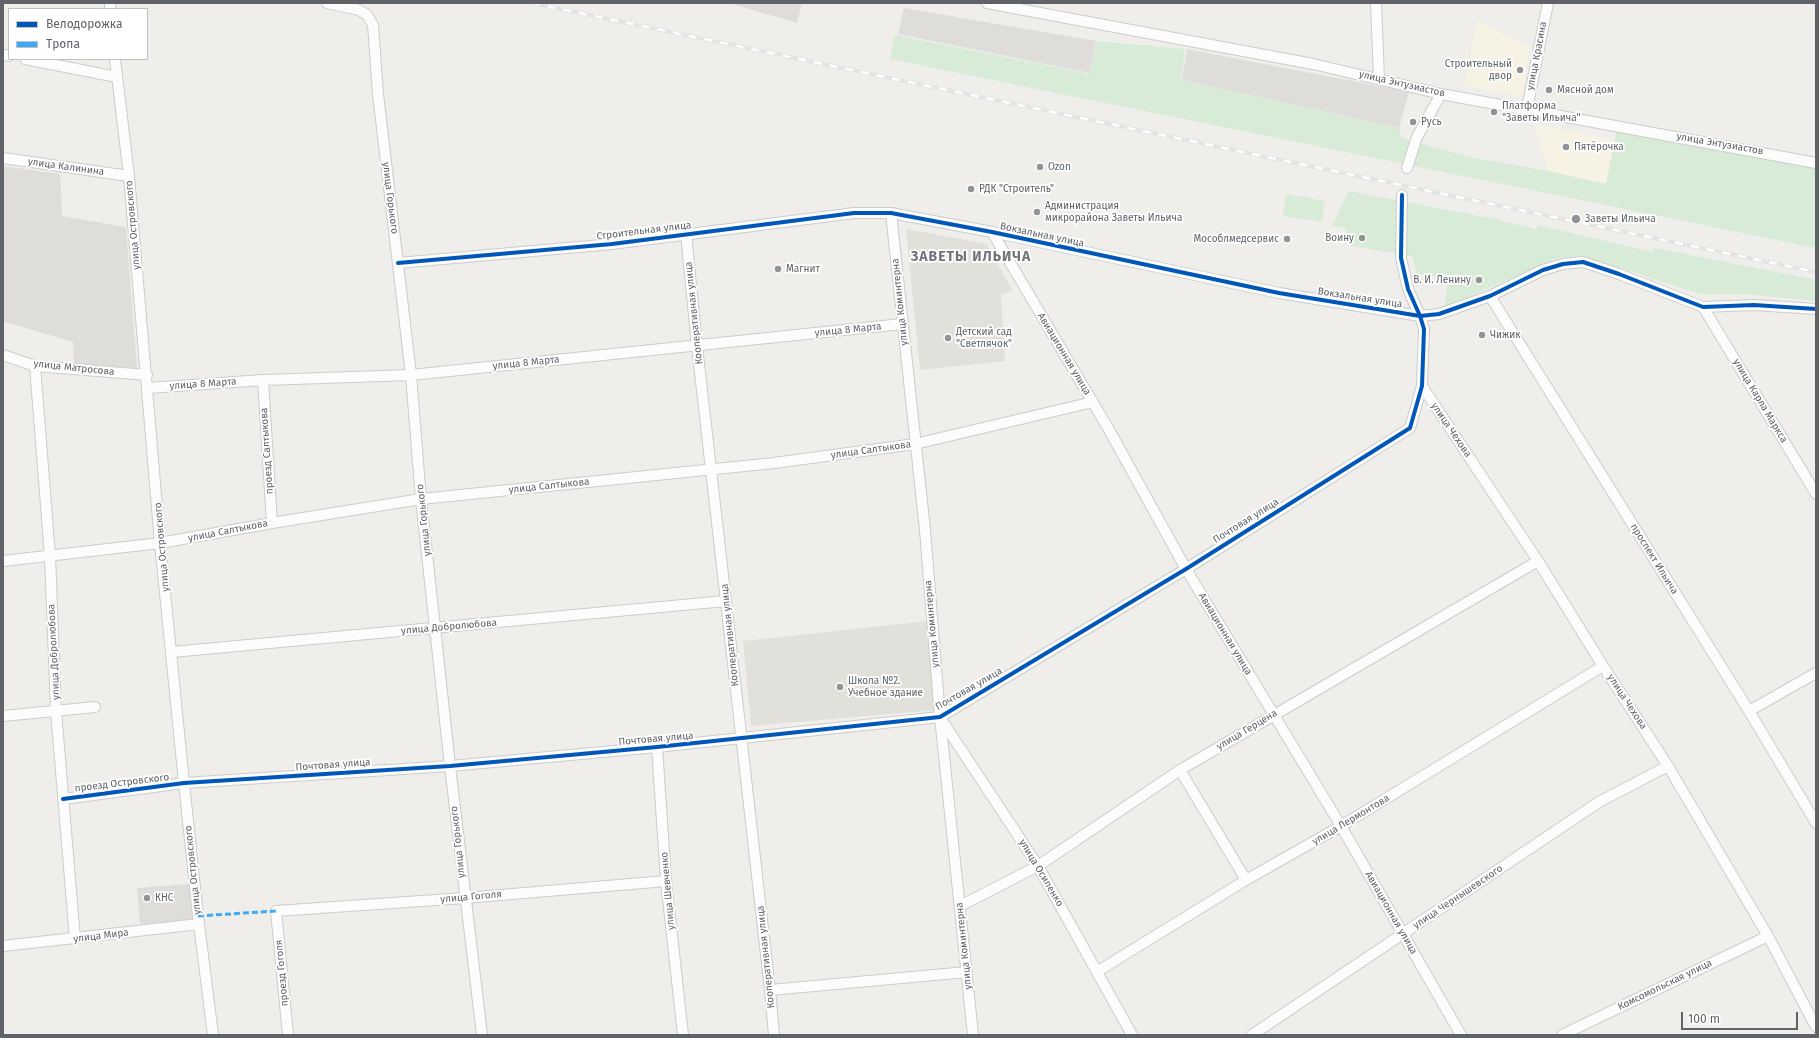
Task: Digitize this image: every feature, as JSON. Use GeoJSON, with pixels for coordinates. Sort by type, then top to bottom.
{"type":"FeatureCollection","features":[{"type":"Feature","properties":{"kind":"street","name":"улица Горького"},"geometry":{"type":"LineString","coordinates":[[327,3],[359,10],[367,15],[373,25],[378,94],[411,375],[421,499],[465,898],[482,1035]]}},
{"type":"Feature","properties":{"kind":"street","name":"улица Энтузиастов"},"geometry":{"type":"LineString","coordinates":[[988,3],[1313,64],[1379,78],[1441,94],[1816,163]]}},
{"type":"Feature","properties":{"kind":"street"},"geometry":{"type":"LineString","coordinates":[[1376,3],[1379,78]]}},
{"type":"Feature","properties":{"kind":"street","name":"улица Красина"},"geometry":{"type":"LineString","coordinates":[[1527,109],[1548,3]]}},
{"type":"Feature","properties":{"kind":"street"},"geometry":{"type":"LineString","coordinates":[[30,60],[117,78]]}},
{"type":"Feature","properties":{"kind":"street","name":"улица Островского"},"geometry":{"type":"LineString","coordinates":[[115,60],[129,176],[160,543],[184,783],[199,924],[213,1035]]}},
{"type":"Feature","properties":{"kind":"street"},"geometry":{"type":"LineString","coordinates":[[1407,168],[1417,137],[1441,94]]}},
{"type":"Feature","properties":{"kind":"street","name":"улица Калинина"},"geometry":{"type":"LineString","coordinates":[[3,158],[129,176]]}},
{"type":"Feature","properties":{"kind":"street","name":"Почтовая улица"},"geometry":{"type":"LineString","coordinates":[[184,783],[450,766],[742,739],[940,717],[1186,569],[1410,428],[1422,386],[1424,329],[1408,289],[1401,258],[1402,195]]}},
{"type":"Feature","properties":{"kind":"street","name":"Строительная улица"},"geometry":{"type":"LineString","coordinates":[[398,263],[612,244],[854,213],[891,213]]}},
{"type":"Feature","properties":{"kind":"street","name":"Вокзальная улица"},"geometry":{"type":"LineString","coordinates":[[891,213],[992,232],[1265,290],[1420,316],[1440,314],[1490,296],[1543,270],[1563,264],[1583,262],[1619,274],[1703,307],[1754,305],[1816,309]]}},
{"type":"Feature","properties":{"kind":"street","name":"улица Коминтерна"},"geometry":{"type":"LineString","coordinates":[[891,213],[925,530],[940,717],[973,1035]]}},
{"type":"Feature","properties":{"kind":"street","name":"Авиационная улица"},"geometry":{"type":"LineString","coordinates":[[992,232],[1093,402],[1186,569],[1341,826],[1462,1035]]}},
{"type":"Feature","properties":{"kind":"street","name":"Кооперативная улица"},"geometry":{"type":"LineString","coordinates":[[686,234],[697,346],[774,1035]]}},
{"type":"Feature","properties":{"kind":"street","name":"проспект Ильича"},"geometry":{"type":"LineString","coordinates":[[1490,296],[1749,711],[1816,823]]}},
{"type":"Feature","properties":{"kind":"street","name":"улица Карла Маркса"},"geometry":{"type":"LineString","coordinates":[[1703,307],[1816,494]]}},
{"type":"Feature","properties":{"kind":"street","name":"улица 8 Марта"},"geometry":{"type":"LineString","coordinates":[[148,388],[263,380],[411,375],[902,324]]}},
{"type":"Feature","properties":{"kind":"street","name":"улица Матросова"},"geometry":{"type":"LineString","coordinates":[[3,355],[35,366],[147,375]]}},
{"type":"Feature","properties":{"kind":"street","name":"улица Добролюбова"},"geometry":{"type":"LineString","coordinates":[[35,366],[50,556],[56,711],[75,939]]}},
{"type":"Feature","properties":{"kind":"street","name":"проезд Салтыкова"},"geometry":{"type":"LineString","coordinates":[[263,380],[272,523]]}},
{"type":"Feature","properties":{"kind":"street","name":"улица Чехова"},"geometry":{"type":"LineString","coordinates":[[1422,386],[1538,561],[1603,666],[1668,766],[1768,936],[1816,1027]]}},
{"type":"Feature","properties":{"kind":"street","name":"улица Салтыкова"},"geometry":{"type":"LineString","coordinates":[[3,561],[160,543],[421,499],[712,470],[915,444],[1093,402]]}},
{"type":"Feature","properties":{"kind":"street","name":"улица Герцена"},"geometry":{"type":"LineString","coordinates":[[960,906],[1038,866],[1180,770],[1273,714],[1538,561]]}},
{"type":"Feature","properties":{"kind":"street","name":"улица Добролюбова"},"geometry":{"type":"LineString","coordinates":[[172,652],[726,601]]}},
{"type":"Feature","properties":{"kind":"street","name":"улица Лермонтова"},"geometry":{"type":"LineString","coordinates":[[1098,971],[1246,880],[1341,826],[1603,666]]}},
{"type":"Feature","properties":{"kind":"street"},"geometry":{"type":"LineString","coordinates":[[1749,711],[1816,673]]}},
{"type":"Feature","properties":{"kind":"street"},"geometry":{"type":"LineString","coordinates":[[3,716],[95,707]]}},
{"type":"Feature","properties":{"kind":"street","name":"улица Осипенко"},"geometry":{"type":"LineString","coordinates":[[940,717],[1038,866],[1098,971],[1132,1035]]}},
{"type":"Feature","properties":{"kind":"street","name":"улица Шевченко"},"geometry":{"type":"LineString","coordinates":[[657,747],[666,881],[683,1035]]}},
{"type":"Feature","properties":{"kind":"street","name":"улица Чернышевского"},"geometry":{"type":"LineString","coordinates":[[1252,1035],[1599,802],[1668,766]]}},
{"type":"Feature","properties":{"kind":"street"},"geometry":{"type":"LineString","coordinates":[[1180,770],[1246,880]]}},
{"type":"Feature","properties":{"kind":"street","name":"проезд Островского"},"geometry":{"type":"LineString","coordinates":[[63,799],[184,783]]}},
{"type":"Feature","properties":{"kind":"street","name":"улица Гоголя"},"geometry":{"type":"LineString","coordinates":[[276,911],[465,898],[666,881]]}},
{"type":"Feature","properties":{"kind":"street","name":"проезд Гоголя"},"geometry":{"type":"LineString","coordinates":[[276,911],[288,1035]]}},
{"type":"Feature","properties":{"kind":"street","name":"улица Мира"},"geometry":{"type":"LineString","coordinates":[[3,946],[199,924]]}},
{"type":"Feature","properties":{"kind":"street","name":"Комсомольская улица"},"geometry":{"type":"LineString","coordinates":[[1562,1035],[1768,936]]}},
{"type":"Feature","properties":{"kind":"street"},"geometry":{"type":"LineString","coordinates":[[770,990],[967,972]]}},
{"type":"Feature","properties":{"kind":"shaded area"},"geometry":{"type":"Polygon","coordinates":[[[729,3],[802,3],[797,23],[729,3]]]}},
{"type":"Feature","properties":{"kind":"shaded area"},"geometry":{"type":"Polygon","coordinates":[[[904,8],[1096,41],[1090,73],[898,34],[904,8]]]}},
{"type":"Feature","properties":{"kind":"shaded area"},"geometry":{"type":"Polygon","coordinates":[[[1477,21],[1530,47],[1522,96],[1464,86],[1477,21]]]}},
{"type":"Feature","properties":{"kind":"shaded area"},"geometry":{"type":"Polygon","coordinates":[[[1187,49],[1409,92],[1399,128],[1182,80],[1187,49]]]}},
{"type":"Feature","properties":{"kind":"shaded area"},"geometry":{"type":"Polygon","coordinates":[[[1534,124],[1615,140],[1606,184],[1548,171],[1534,124]]]}},
{"type":"Feature","properties":{"kind":"shaded area"},"geometry":{"type":"Polygon","coordinates":[[[3,166],[60,174],[62,216],[126,227],[137,368],[74,364],[73,342],[3,321],[3,166]]]}},
{"type":"Feature","properties":{"kind":"shaded area"},"geometry":{"type":"Polygon","coordinates":[[[906,229],[987,244],[1012,290],[1001,294],[1005,361],[920,370],[906,229]]]}},
{"type":"Feature","properties":{"kind":"shaded area","name":"Школа №2. Учебное здание"},"geometry":{"type":"Polygon","coordinates":[[[928,621],[936,710],[751,726],[743,641],[928,621]]]}},
{"type":"Feature","properties":{"kind":"shaded area"},"geometry":{"type":"Polygon","coordinates":[[[189,884],[192,920],[140,924],[137,888],[189,884]]]}},
{"type":"Feature","properties":{"kind":"green space"},"geometry":{"type":"Polygon","coordinates":[[[895,35],[1090,74],[1097,41],[1185,49],[1181,80],[1399,128],[1402,138],[1469,157],[1548,171],[1606,184],[1617,129],[1816,167],[1816,248],[890,59],[895,35]]]}},
{"type":"Feature","properties":{"kind":"green space"},"geometry":{"type":"Polygon","coordinates":[[[1349,191],[1500,220],[1536,229],[1538,225],[1652,252],[1654,248],[1816,280],[1816,301],[1744,294],[1701,294],[1583,256],[1558,258],[1445,307],[1448,278],[1417,274],[1412,256],[1351,246],[1345,228],[1332,226],[1349,191]]]}},
{"type":"Feature","properties":{"kind":"green space"},"geometry":{"type":"Polygon","coordinates":[[[1286,194],[1325,201],[1322,222],[1283,216],[1286,194]]]}},
{"type":"Feature","properties":{"kind":"railway"},"geometry":{"type":"LineString","coordinates":[[532,3],[1816,272]]}},
{"type":"Feature","properties":{"kind":"marked path"},"geometry":{"type":"LineString","coordinates":[[198,916],[276,911]]}},
{"type":"Feature","properties":{"kind":"cycle path"},"geometry":{"type":"LineString","coordinates":[[63,799],[184,783],[450,766],[657,747],[940,717],[1186,569],[1410,428],[1422,386],[1424,329],[1408,289],[1401,258],[1402,195]]}},
{"type":"Feature","properties":{"kind":"cycle path"},"geometry":{"type":"LineString","coordinates":[[398,263],[612,244],[854,213],[891,213],[992,232],[1279,293],[1420,316],[1439,314],[1490,296],[1543,270],[1563,264],[1583,262],[1619,274],[1703,307],[1754,305],[1816,309]]}},
{"type":"Feature","properties":{"kind":"place","name":"Строительный двор"},"geometry":{"type":"Point","coordinates":[1520,70]}},
{"type":"Feature","properties":{"kind":"place","name":"Мясной дом"},"geometry":{"type":"Point","coordinates":[1549,90]}},
{"type":"Feature","properties":{"kind":"place","name":"Платформа \"Заветы Ильича\""},"geometry":{"type":"Point","coordinates":[1494,112]}},
{"type":"Feature","properties":{"kind":"place","name":"Русь"},"geometry":{"type":"Point","coordinates":[1413,122]}},
{"type":"Feature","properties":{"kind":"place","name":"Пятёрочка"},"geometry":{"type":"Point","coordinates":[1566,147]}},
{"type":"Feature","properties":{"kind":"place","name":"Ozon"},"geometry":{"type":"Point","coordinates":[1040,167]}},
{"type":"Feature","properties":{"kind":"place","name":"РДК \"Строитель\""},"geometry":{"type":"Point","coordinates":[971,189]}},
{"type":"Feature","properties":{"kind":"place","name":"Администрация микрорайона Заветы Ильича"},"geometry":{"type":"Point","coordinates":[1037,212]}},
{"type":"Feature","properties":{"kind":"place","name":"Заветы Ильича"},"geometry":{"type":"Point","coordinates":[1576,219]}},
{"type":"Feature","properties":{"kind":"place","name":"Воину"},"geometry":{"type":"Point","coordinates":[1362,238]}},
{"type":"Feature","properties":{"kind":"place","name":"Мособлмедсервис"},"geometry":{"type":"Point","coordinates":[1287,239]}},
{"type":"Feature","properties":{"kind":"place","name":"Магнит"},"geometry":{"type":"Point","coordinates":[778,269]}},
{"type":"Feature","properties":{"kind":"place","name":"В. И. Ленину"},"geometry":{"type":"Point","coordinates":[1479,280]}},
{"type":"Feature","properties":{"kind":"place","name":"Чижик"},"geometry":{"type":"Point","coordinates":[1482,335]}},
{"type":"Feature","properties":{"kind":"place","name":"Детский сад \"Светлячок\""},"geometry":{"type":"Point","coordinates":[948,338]}},
{"type":"Feature","properties":{"kind":"place","name":"Школа №2. Учебное здание"},"geometry":{"type":"Point","coordinates":[840,687]}},
{"type":"Feature","properties":{"kind":"place","name":"КНС"},"geometry":{"type":"Point","coordinates":[147,898]}},
{"type":"Feature","properties":{"kind":"district","name":"ЗАВЕТЫ ИЛЬИЧА"},"geometry":{"type":"Point","coordinates":[971,257]}}]}
